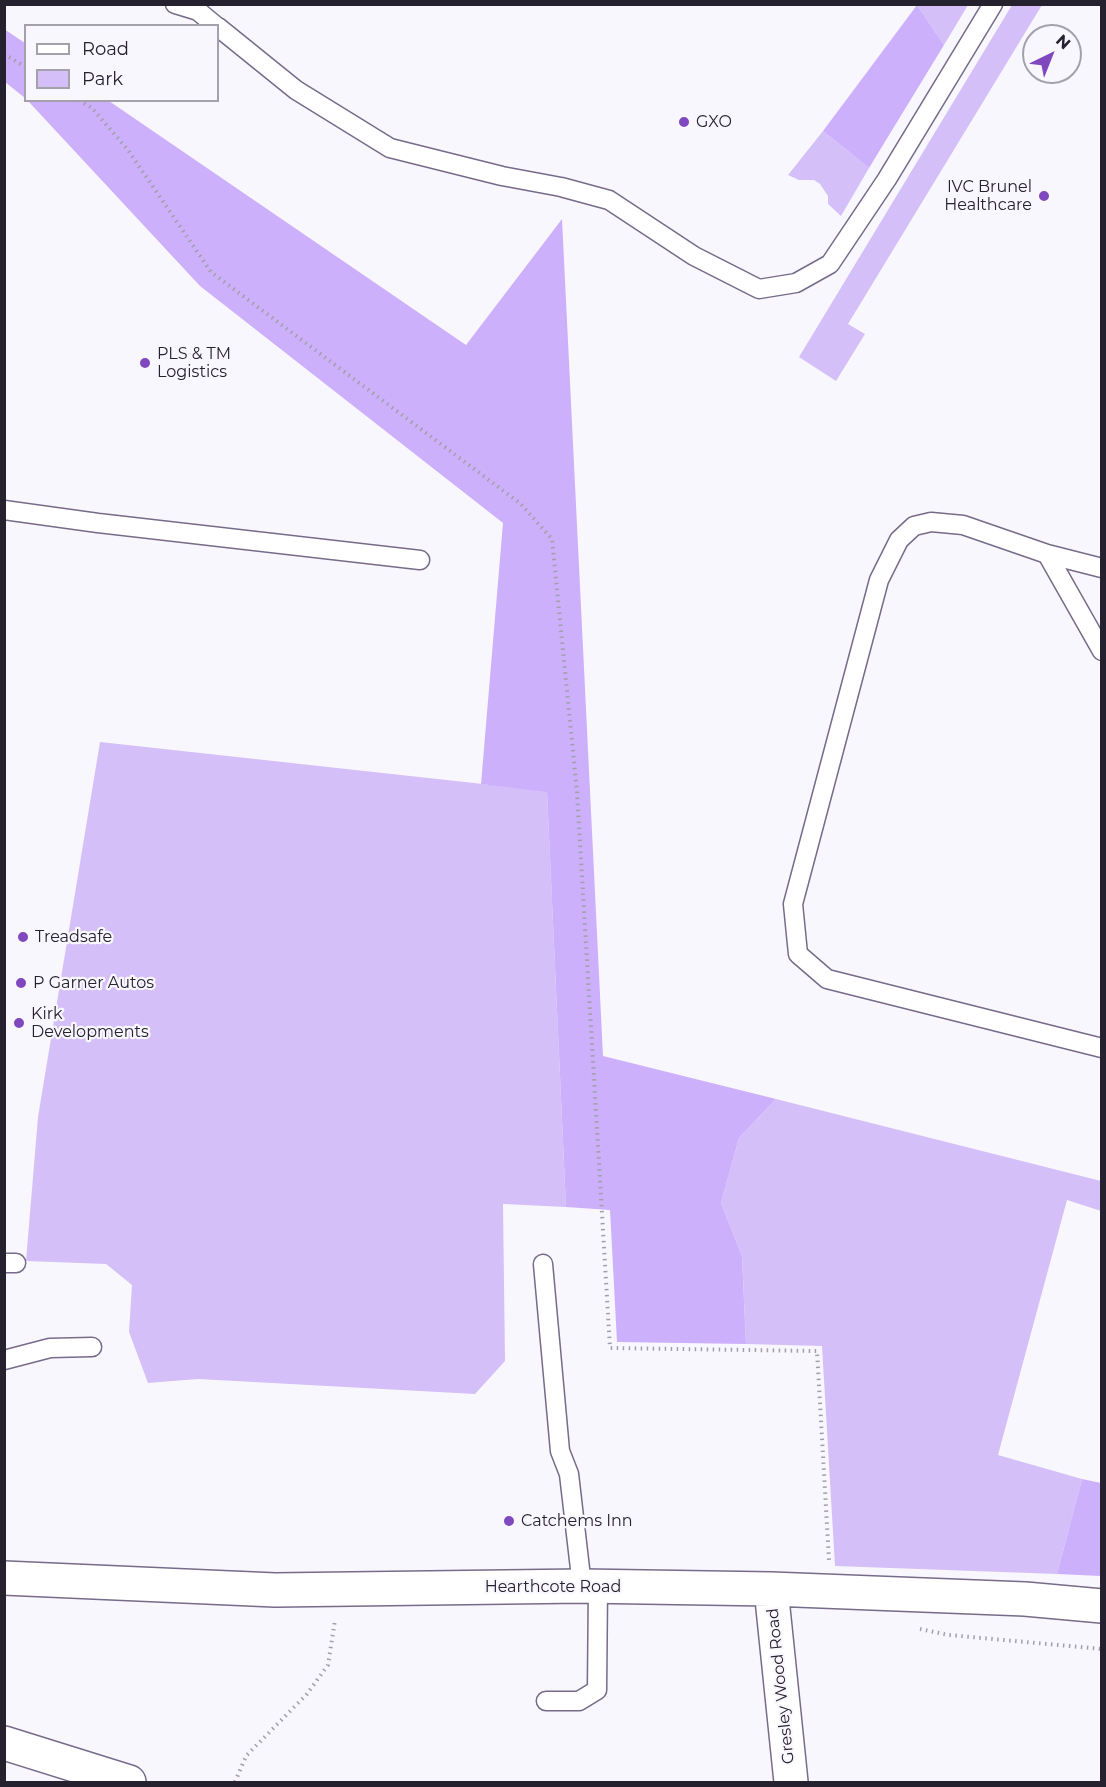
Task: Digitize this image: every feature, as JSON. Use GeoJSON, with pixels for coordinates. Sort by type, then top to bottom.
{"type":"FeatureCollection","features":[{"type":"Feature","properties":{"kind":"street","name":"Hearthcote Road"},"geometry":{"type":"LineString","coordinates":[[4,1578],[275,1590],[590,1586],[771,1589],[1024,1599],[1101,1606]]}},
{"type":"Feature","properties":{"kind":"street","name":"Gresley Wood Road"},"geometry":{"type":"LineString","coordinates":[[771,1589],[790,1782]]}},
{"type":"Feature","properties":{"kind":"street"},"geometry":{"type":"LineString","coordinates":[[4,1743],[129,1782]]}},
{"type":"Feature","properties":{"kind":"lane"},"geometry":{"type":"LineString","coordinates":[[175,4],[198,11],[214,24]]}},
{"type":"Feature","properties":{"kind":"lane"},"geometry":{"type":"LineString","coordinates":[[219,28],[296,90],[390,148],[609,200],[694,256],[759,289],[796,282],[830,264],[887,179],[993,4]]}},
{"type":"Feature","properties":{"kind":"lane"},"geometry":{"type":"LineString","coordinates":[[4,510],[420,560]]}},
{"type":"Feature","properties":{"kind":"lane"},"geometry":{"type":"LineString","coordinates":[[1101,568],[1047,554],[963,525],[932,522],[914,526],[899,540],[879,580],[793,904],[798,954],[827,979],[1101,1048]]}},
{"type":"Feature","properties":{"kind":"lane"},"geometry":{"type":"LineString","coordinates":[[1047,554],[1101,651]]}},
{"type":"Feature","properties":{"kind":"lane"},"geometry":{"type":"LineString","coordinates":[[543,1264],[560,1451],[569,1474],[590,1586],[597,1690],[579,1701],[546,1701]]}},
{"type":"Feature","properties":{"kind":"lane"},"geometry":{"type":"LineString","coordinates":[[4,1360],[50,1348],[92,1347]]}},
{"type":"Feature","properties":{"kind":"path"},"geometry":{"type":"LineString","coordinates":[[4,54],[24,66]]}},
{"type":"Feature","properties":{"kind":"path"},"geometry":{"type":"LineString","coordinates":[[82,102],[92,108],[128,150],[211,272],[521,504],[552,539],[577,792],[610,1348],[817,1351],[831,1592]]}},
{"type":"Feature","properties":{"kind":"path"},"geometry":{"type":"LineString","coordinates":[[235,1782],[246,1756],[307,1694],[328,1665],[340,1589]]}},
{"type":"Feature","properties":{"kind":"path"},"geometry":{"type":"LineString","coordinates":[[896,1594],[910,1626],[949,1635],[1101,1649]]}},
{"type":"Feature","properties":{"kind":"green space"},"geometry":{"type":"Polygon","coordinates":[[[917,5],[968,5],[944,45],[917,5]]]}},
{"type":"Feature","properties":{"kind":"green space"},"geometry":{"type":"Polygon","coordinates":[[[1012,5],[1042,5],[1030,24],[1022,24],[1022,38],[848,324],[865,334],[836,381],[799,357],[1012,5]]]}},
{"type":"Feature","properties":{"kind":"green space"},"geometry":{"type":"Polygon","coordinates":[[[823,131],[869,168],[841,216],[828,204],[828,196],[820,184],[814,180],[799,180],[788,175],[823,131]]]}},
{"type":"Feature","properties":{"kind":"green space"},"geometry":{"type":"Polygon","coordinates":[[[100,742],[547,791],[566,1207],[503,1204],[505,1361],[475,1394],[198,1379],[148,1383],[129,1332],[132,1285],[106,1264],[26,1261],[38,1117],[100,742]]]}},
{"type":"Feature","properties":{"kind":"green space"},"geometry":{"type":"Polygon","coordinates":[[[776,1099],[1101,1181],[1101,1211],[1067,1200],[998,1455],[1082,1479],[1057,1574],[835,1566],[822,1346],[746,1344],[742,1256],[721,1203],[739,1138],[776,1099]]]}},
{"type":"Feature","properties":{"kind":"shaded area"},"geometry":{"type":"Polygon","coordinates":[[[917,5],[944,45],[869,168],[823,131],[917,5]]]}},
{"type":"Feature","properties":{"kind":"shaded area"},"geometry":{"type":"Polygon","coordinates":[[[4,29],[24,42],[24,97],[5,82],[4,29]]]}},
{"type":"Feature","properties":{"kind":"shaded area"},"geometry":{"type":"Polygon","coordinates":[[[29,102],[110,102],[466,345],[562,219],[603,1056],[776,1099],[739,1138],[721,1203],[742,1256],[746,1344],[617,1342],[610,1210],[566,1207],[547,792],[481,784],[503,523],[200,286],[29,102]]]}},
{"type":"Feature","properties":{"kind":"shaded area"},"geometry":{"type":"Polygon","coordinates":[[[1082,1479],[1101,1483],[1101,1576],[1057,1574],[1082,1479]]]}},
{"type":"Feature","properties":{"kind":"place","name":"GXO"},"geometry":{"type":"Point","coordinates":[684,122]}},
{"type":"Feature","properties":{"kind":"place","name":"IVC Brunel Healthcare"},"geometry":{"type":"Point","coordinates":[1044,196]}},
{"type":"Feature","properties":{"kind":"place","name":"PLS & TM Logistics"},"geometry":{"type":"Point","coordinates":[145,363]}},
{"type":"Feature","properties":{"kind":"place","name":"Treadsafe"},"geometry":{"type":"Point","coordinates":[23,937]}},
{"type":"Feature","properties":{"kind":"place","name":"P Garner Autos"},"geometry":{"type":"Point","coordinates":[21,983]}},
{"type":"Feature","properties":{"kind":"place","name":"Kirk Developments"},"geometry":{"type":"Point","coordinates":[19,1023]}},
{"type":"Feature","properties":{"kind":"place","name":"Catchems Inn"},"geometry":{"type":"Point","coordinates":[509,1521]}}]}
